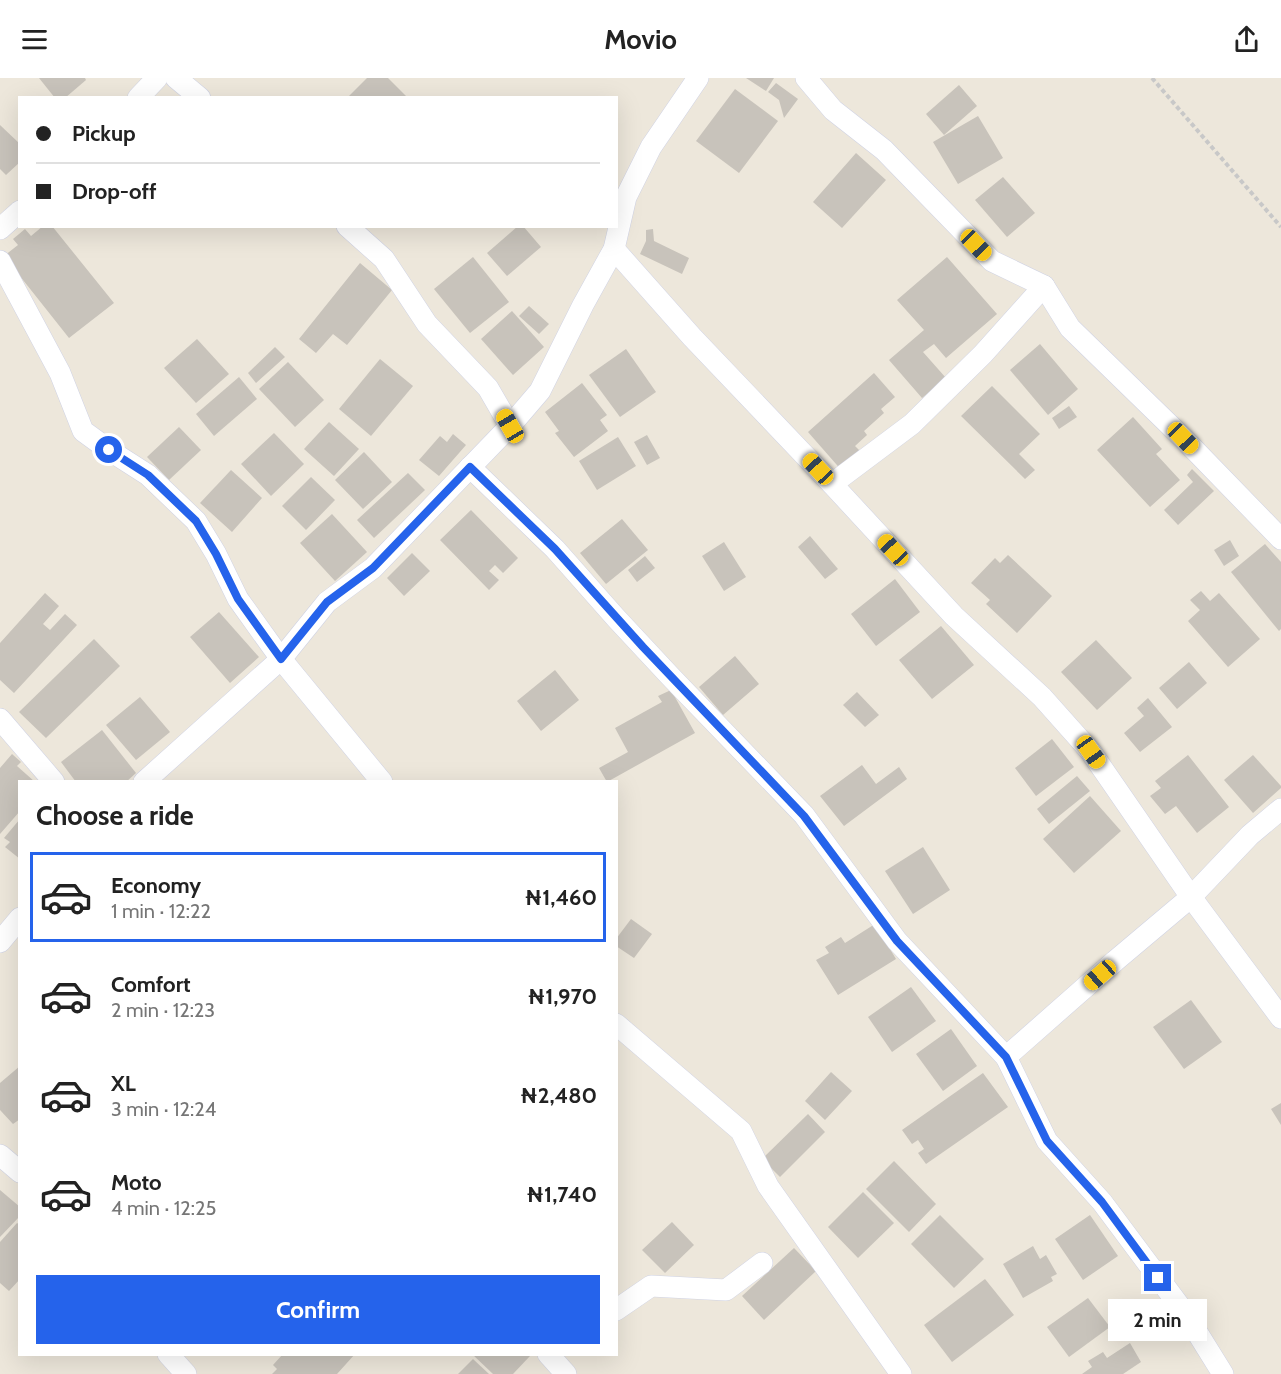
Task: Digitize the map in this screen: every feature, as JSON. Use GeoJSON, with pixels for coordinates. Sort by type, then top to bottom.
{"type":"FeatureCollection","features":[{"type":"Feature","properties":{"kind":"street"},"geometry":{"type":"LineString","coordinates":[[140,96],[157,78]]}},
{"type":"Feature","properties":{"kind":"street"},"geometry":{"type":"LineString","coordinates":[[176,78],[198,96]]}},
{"type":"Feature","properties":{"kind":"street"},"geometry":{"type":"LineString","coordinates":[[146,780],[281,659],[327,602],[373,568],[510,426],[540,391],[614,249],[626,197],[651,147],[698,78]]}},
{"type":"Feature","properties":{"kind":"street"},"geometry":{"type":"LineString","coordinates":[[806,78],[833,110],[884,150],[992,261],[1044,286],[1070,328],[1183,438],[1281,539]]}},
{"type":"Feature","properties":{"kind":"street"},"geometry":{"type":"LineString","coordinates":[[0,229],[18,213]]}},
{"type":"Feature","properties":{"kind":"street"},"geometry":{"type":"LineString","coordinates":[[349,228],[384,259],[427,324],[488,388],[510,426]]}},
{"type":"Feature","properties":{"kind":"street"},"geometry":{"type":"LineString","coordinates":[[614,249],[692,337],[954,616],[1042,697],[1091,752],[1191,897],[1281,1018]]}},
{"type":"Feature","properties":{"kind":"street"},"geometry":{"type":"LineString","coordinates":[[0,261],[60,373],[83,431],[148,475],[196,521],[216,554],[238,599],[281,659],[380,780]]}},
{"type":"Feature","properties":{"kind":"street"},"geometry":{"type":"LineString","coordinates":[[832,484],[912,424],[983,354],[1044,286]]}},
{"type":"Feature","properties":{"kind":"street"},"geometry":{"type":"LineString","coordinates":[[470,467],[555,549],[670,676],[804,816],[897,941],[1006,1057],[1047,1141],[1102,1202],[1187,1316],[1223,1374]]}},
{"type":"Feature","properties":{"kind":"street"},"geometry":{"type":"LineString","coordinates":[[0,719],[52,780]]}},
{"type":"Feature","properties":{"kind":"street"},"geometry":{"type":"LineString","coordinates":[[1006,1057],[1191,897],[1250,835],[1281,809]]}},
{"type":"Feature","properties":{"kind":"street"},"geometry":{"type":"LineString","coordinates":[[0,942],[18,920]]}},
{"type":"Feature","properties":{"kind":"street"},"geometry":{"type":"LineString","coordinates":[[618,1026],[741,1131],[768,1186],[901,1374]]}},
{"type":"Feature","properties":{"kind":"street"},"geometry":{"type":"LineString","coordinates":[[0,1155],[18,1170]]}},
{"type":"Feature","properties":{"kind":"street"},"geometry":{"type":"LineString","coordinates":[[618,1309],[651,1286],[726,1290],[762,1263]]}},
{"type":"Feature","properties":{"kind":"street"},"geometry":{"type":"LineString","coordinates":[[170,1356],[186,1374]]}},
{"type":"Feature","properties":{"kind":"street"},"geometry":{"type":"LineString","coordinates":[[552,1356],[567,1374]]}},
{"type":"Feature","properties":{"kind":"path"},"geometry":{"type":"LineString","coordinates":[[1152,78],[1281,227]]}},
{"type":"Feature","properties":{"kind":"building"},"geometry":{"type":"Polygon","coordinates":[[[39,78],[85,78],[86,80],[67,96],[53,96],[39,78]]]}},
{"type":"Feature","properties":{"kind":"building"},"geometry":{"type":"Polygon","coordinates":[[[367,78],[388,78],[406,96],[349,96],[367,78]]]}},
{"type":"Feature","properties":{"kind":"building"},"geometry":{"type":"Polygon","coordinates":[[[746,78],[774,78],[766,91],[746,78]]]}},
{"type":"Feature","properties":{"kind":"building"},"geometry":{"type":"Polygon","coordinates":[[[776,83],[798,99],[784,118],[779,100],[768,92],[776,83]]]}},
{"type":"Feature","properties":{"kind":"building"},"geometry":{"type":"Polygon","coordinates":[[[959,85],[977,106],[944,135],[926,114],[959,85]]]}},
{"type":"Feature","properties":{"kind":"building"},"geometry":{"type":"Polygon","coordinates":[[[735,89],[778,121],[739,173],[696,141],[735,89]]]}},
{"type":"Feature","properties":{"kind":"building"},"geometry":{"type":"Polygon","coordinates":[[[978,116],[1003,158],[958,184],[933,142],[978,116]]]}},
{"type":"Feature","properties":{"kind":"building"},"geometry":{"type":"Polygon","coordinates":[[[0,125],[18,142],[18,164],[6,175],[0,169],[0,125]]]}},
{"type":"Feature","properties":{"kind":"building"},"geometry":{"type":"Polygon","coordinates":[[[856,153],[886,180],[842,228],[813,202],[856,153]]]}},
{"type":"Feature","properties":{"kind":"building"},"geometry":{"type":"Polygon","coordinates":[[[1003,177],[1035,213],[1007,237],[975,200],[1003,177]]]}},
{"type":"Feature","properties":{"kind":"building"},"geometry":{"type":"Polygon","coordinates":[[[41,228],[54,228],[114,303],[69,338],[4,256],[18,245],[13,239],[25,229],[31,236],[41,228]]]}},
{"type":"Feature","properties":{"kind":"building"},"geometry":{"type":"Polygon","coordinates":[[[516,228],[525,228],[541,247],[507,276],[487,253],[516,228]]]}},
{"type":"Feature","properties":{"kind":"building"},"geometry":{"type":"Polygon","coordinates":[[[653,229],[654,241],[689,258],[682,274],[640,254],[646,241],[646,230],[653,229]]]}},
{"type":"Feature","properties":{"kind":"building"},"geometry":{"type":"Polygon","coordinates":[[[473,257],[509,302],[470,333],[434,289],[473,257]]]}},
{"type":"Feature","properties":{"kind":"building"},"geometry":{"type":"Polygon","coordinates":[[[947,257],[997,314],[946,358],[934,344],[923,352],[946,378],[922,398],[889,360],[924,330],[897,300],[947,257]]]}},
{"type":"Feature","properties":{"kind":"building"},"geometry":{"type":"Polygon","coordinates":[[[360,263],[392,290],[347,345],[333,334],[316,353],[299,339],[360,263]]]}},
{"type":"Feature","properties":{"kind":"building"},"geometry":{"type":"Polygon","coordinates":[[[529,306],[549,324],[539,334],[519,316],[529,306]]]}},
{"type":"Feature","properties":{"kind":"building"},"geometry":{"type":"Polygon","coordinates":[[[512,311],[544,347],[513,375],[481,339],[512,311]]]}},
{"type":"Feature","properties":{"kind":"building"},"geometry":{"type":"Polygon","coordinates":[[[197,339],[229,374],[196,403],[164,368],[197,339]]]}},
{"type":"Feature","properties":{"kind":"building"},"geometry":{"type":"Polygon","coordinates":[[[1040,344],[1078,389],[1048,415],[1010,370],[1040,344]]]}},
{"type":"Feature","properties":{"kind":"building"},"geometry":{"type":"Polygon","coordinates":[[[275,347],[285,357],[256,383],[248,373],[275,347]]]}},
{"type":"Feature","properties":{"kind":"building"},"geometry":{"type":"Polygon","coordinates":[[[626,349],[656,392],[620,417],[589,375],[626,349]]]}},
{"type":"Feature","properties":{"kind":"building"},"geometry":{"type":"Polygon","coordinates":[[[380,359],[413,386],[371,436],[339,409],[380,359]]]}},
{"type":"Feature","properties":{"kind":"building"},"geometry":{"type":"Polygon","coordinates":[[[288,362],[324,400],[295,427],[259,389],[288,362]]]}},
{"type":"Feature","properties":{"kind":"building"},"geometry":{"type":"Polygon","coordinates":[[[874,373],[895,397],[881,409],[884,413],[864,431],[867,435],[855,446],[863,454],[843,472],[808,432],[874,373]]]}},
{"type":"Feature","properties":{"kind":"building"},"geometry":{"type":"Polygon","coordinates":[[[239,377],[257,399],[214,436],[196,414],[239,377]]]}},
{"type":"Feature","properties":{"kind":"building"},"geometry":{"type":"Polygon","coordinates":[[[582,383],[607,415],[600,420],[608,431],[574,457],[555,433],[559,431],[545,412],[582,383]]]}},
{"type":"Feature","properties":{"kind":"building"},"geometry":{"type":"Polygon","coordinates":[[[992,386],[1040,434],[1019,454],[1035,470],[1025,479],[961,416],[992,386]]]}},
{"type":"Feature","properties":{"kind":"building"},"geometry":{"type":"Polygon","coordinates":[[[1069,406],[1077,417],[1059,429],[1052,418],[1069,406]]]}},
{"type":"Feature","properties":{"kind":"building"},"geometry":{"type":"Polygon","coordinates":[[[1133,417],[1162,449],[1156,454],[1180,480],[1150,507],[1097,450],[1133,417]]]}},
{"type":"Feature","properties":{"kind":"building"},"geometry":{"type":"Polygon","coordinates":[[[329,422],[359,449],[334,476],[304,449],[329,422]]]}},
{"type":"Feature","properties":{"kind":"building"},"geometry":{"type":"Polygon","coordinates":[[[179,427],[201,450],[169,480],[147,457],[179,427]]]}},
{"type":"Feature","properties":{"kind":"building"},"geometry":{"type":"Polygon","coordinates":[[[274,433],[304,464],[271,496],[241,464],[274,433]]]}},
{"type":"Feature","properties":{"kind":"building"},"geometry":{"type":"Polygon","coordinates":[[[453,434],[466,445],[439,476],[419,460],[440,436],[447,442],[453,434]]]}},
{"type":"Feature","properties":{"kind":"building"},"geometry":{"type":"Polygon","coordinates":[[[647,435],[660,458],[647,465],[634,442],[647,435]]]}},
{"type":"Feature","properties":{"kind":"building"},"geometry":{"type":"Polygon","coordinates":[[[618,437],[636,466],[597,490],[579,461],[618,437]]]}},
{"type":"Feature","properties":{"kind":"building"},"geometry":{"type":"Polygon","coordinates":[[[364,452],[392,482],[363,509],[335,480],[364,452]]]}},
{"type":"Feature","properties":{"kind":"building"},"geometry":{"type":"Polygon","coordinates":[[[1192,469],[1214,491],[1178,525],[1164,510],[1193,482],[1187,475],[1192,469]]]}},
{"type":"Feature","properties":{"kind":"building"},"geometry":{"type":"Polygon","coordinates":[[[231,470],[262,498],[232,532],[200,503],[231,470]]]}},
{"type":"Feature","properties":{"kind":"building"},"geometry":{"type":"Polygon","coordinates":[[[408,473],[425,490],[374,538],[357,520],[408,473]]]}},
{"type":"Feature","properties":{"kind":"building"},"geometry":{"type":"Polygon","coordinates":[[[311,477],[335,500],[306,530],[282,506],[311,477]]]}},
{"type":"Feature","properties":{"kind":"building"},"geometry":{"type":"Polygon","coordinates":[[[471,510],[518,558],[503,573],[495,565],[489,571],[499,580],[489,590],[440,540],[471,510]]]}},
{"type":"Feature","properties":{"kind":"building"},"geometry":{"type":"Polygon","coordinates":[[[332,514],[367,552],[335,581],[300,543],[332,514]]]}},
{"type":"Feature","properties":{"kind":"building"},"geometry":{"type":"Polygon","coordinates":[[[622,519],[648,550],[606,584],[580,553],[622,519]]]}},
{"type":"Feature","properties":{"kind":"building"},"geometry":{"type":"Polygon","coordinates":[[[810,536],[838,569],[825,579],[798,547],[810,536]]]}},
{"type":"Feature","properties":{"kind":"building"},"geometry":{"type":"Polygon","coordinates":[[[1230,540],[1239,556],[1224,566],[1214,550],[1230,540]]]}},
{"type":"Feature","properties":{"kind":"building"},"geometry":{"type":"Polygon","coordinates":[[[724,542],[746,577],[724,591],[702,556],[724,542]]]}},
{"type":"Feature","properties":{"kind":"building"},"geometry":{"type":"Polygon","coordinates":[[[1265,544],[1281,562],[1281,629],[1279,631],[1231,572],[1265,544]]]}},
{"type":"Feature","properties":{"kind":"building"},"geometry":{"type":"Polygon","coordinates":[[[412,553],[430,571],[404,596],[387,578],[412,553]]]}},
{"type":"Feature","properties":{"kind":"building"},"geometry":{"type":"Polygon","coordinates":[[[1008,555],[1052,596],[1017,633],[986,604],[990,600],[971,583],[995,558],[1000,563],[1008,555]]]}},
{"type":"Feature","properties":{"kind":"building"},"geometry":{"type":"Polygon","coordinates":[[[645,556],[655,568],[637,582],[628,570],[645,556]]]}},
{"type":"Feature","properties":{"kind":"building"},"geometry":{"type":"Polygon","coordinates":[[[895,579],[920,612],[876,646],[851,614],[895,579]]]}},
{"type":"Feature","properties":{"kind":"building"},"geometry":{"type":"Polygon","coordinates":[[[1201,591],[1210,601],[1219,593],[1260,639],[1228,667],[1188,621],[1200,610],[1190,600],[1201,591]]]}},
{"type":"Feature","properties":{"kind":"building"},"geometry":{"type":"Polygon","coordinates":[[[45,593],[59,606],[43,624],[50,630],[65,614],[77,625],[14,693],[0,680],[0,643],[45,593]]]}},
{"type":"Feature","properties":{"kind":"building"},"geometry":{"type":"Polygon","coordinates":[[[219,612],[259,657],[230,683],[190,637],[219,612]]]}},
{"type":"Feature","properties":{"kind":"building"},"geometry":{"type":"Polygon","coordinates":[[[941,626],[974,665],[932,699],[899,660],[941,626]]]}},
{"type":"Feature","properties":{"kind":"building"},"geometry":{"type":"Polygon","coordinates":[[[94,639],[120,666],[46,738],[19,712],[94,639]]]}},
{"type":"Feature","properties":{"kind":"building"},"geometry":{"type":"Polygon","coordinates":[[[1096,640],[1132,678],[1097,710],[1061,672],[1096,640]]]}},
{"type":"Feature","properties":{"kind":"building"},"geometry":{"type":"Polygon","coordinates":[[[735,656],[759,684],[723,715],[699,687],[735,656]]]}},
{"type":"Feature","properties":{"kind":"building"},"geometry":{"type":"Polygon","coordinates":[[[1189,662],[1207,683],[1177,709],[1159,688],[1189,662]]]}},
{"type":"Feature","properties":{"kind":"building"},"geometry":{"type":"Polygon","coordinates":[[[555,670],[579,700],[541,731],[517,701],[555,670]]]}},
{"type":"Feature","properties":{"kind":"building"},"geometry":{"type":"Polygon","coordinates":[[[671,690],[695,733],[611,780],[606,780],[599,768],[628,752],[615,728],[662,702],[658,696],[671,690]]]}},
{"type":"Feature","properties":{"kind":"building"},"geometry":{"type":"Polygon","coordinates":[[[857,692],[879,715],[865,727],[843,705],[857,692]]]}},
{"type":"Feature","properties":{"kind":"building"},"geometry":{"type":"Polygon","coordinates":[[[140,697],[170,732],[136,760],[106,725],[140,697]]]}},
{"type":"Feature","properties":{"kind":"building"},"geometry":{"type":"Polygon","coordinates":[[[1148,698],[1172,727],[1140,752],[1124,733],[1144,716],[1137,708],[1148,698]]]}},
{"type":"Feature","properties":{"kind":"building"},"geometry":{"type":"Polygon","coordinates":[[[102,730],[136,773],[128,780],[74,780],[61,762],[102,730]]]}},
{"type":"Feature","properties":{"kind":"building"},"geometry":{"type":"Polygon","coordinates":[[[1052,739],[1074,767],[1036,796],[1015,768],[1052,739]]]}},
{"type":"Feature","properties":{"kind":"building"},"geometry":{"type":"Polygon","coordinates":[[[12,754],[21,762],[17,766],[33,780],[18,780],[18,813],[0,834],[0,768],[12,754]]]}},
{"type":"Feature","properties":{"kind":"building"},"geometry":{"type":"Polygon","coordinates":[[[1188,755],[1229,807],[1197,833],[1176,806],[1165,814],[1150,796],[1161,788],[1155,781],[1188,755]]]}},
{"type":"Feature","properties":{"kind":"building"},"geometry":{"type":"Polygon","coordinates":[[[1253,755],[1281,788],[1253,813],[1224,780],[1253,755]]]}},
{"type":"Feature","properties":{"kind":"building"},"geometry":{"type":"Polygon","coordinates":[[[862,765],[876,784],[899,767],[907,779],[844,826],[820,796],[862,765]]]}},
{"type":"Feature","properties":{"kind":"building"},"geometry":{"type":"Polygon","coordinates":[[[1077,776],[1090,791],[1049,824],[1037,809],[1077,776]]]}},
{"type":"Feature","properties":{"kind":"building"},"geometry":{"type":"Polygon","coordinates":[[[1090,796],[1121,831],[1074,873],[1043,839],[1090,796]]]}},
{"type":"Feature","properties":{"kind":"building"},"geometry":{"type":"Polygon","coordinates":[[[18,821],[18,857],[5,847],[10,842],[4,838],[18,821]]]}},
{"type":"Feature","properties":{"kind":"building"},"geometry":{"type":"Polygon","coordinates":[[[923,847],[950,890],[913,914],[885,871],[923,847]]]}},
{"type":"Feature","properties":{"kind":"building"},"geometry":{"type":"Polygon","coordinates":[[[631,919],[652,934],[634,958],[618,947],[618,936],[631,919]]]}},
{"type":"Feature","properties":{"kind":"building"},"geometry":{"type":"Polygon","coordinates":[[[875,924],[896,959],[838,995],[816,960],[829,953],[825,947],[841,937],[845,943],[875,924]]]}},
{"type":"Feature","properties":{"kind":"building"},"geometry":{"type":"Polygon","coordinates":[[[911,987],[936,1021],[892,1052],[868,1017],[911,987]]]}},
{"type":"Feature","properties":{"kind":"building"},"geometry":{"type":"Polygon","coordinates":[[[1191,1000],[1222,1042],[1184,1069],[1153,1027],[1191,1000]]]}},
{"type":"Feature","properties":{"kind":"building"},"geometry":{"type":"Polygon","coordinates":[[[951,1029],[977,1066],[943,1091],[916,1054],[951,1029]]]}},
{"type":"Feature","properties":{"kind":"building"},"geometry":{"type":"Polygon","coordinates":[[[18,1068],[18,1120],[13,1124],[0,1110],[0,1083],[18,1068]]]}},
{"type":"Feature","properties":{"kind":"building"},"geometry":{"type":"Polygon","coordinates":[[[831,1072],[852,1091],[825,1120],[805,1101],[831,1072]]]}},
{"type":"Feature","properties":{"kind":"building"},"geometry":{"type":"Polygon","coordinates":[[[983,1073],[1008,1107],[926,1164],[918,1153],[924,1149],[918,1140],[912,1144],[902,1130],[983,1073]]]}},
{"type":"Feature","properties":{"kind":"building"},"geometry":{"type":"Polygon","coordinates":[[[1281,1103],[1281,1125],[1271,1109],[1281,1103]]]}},
{"type":"Feature","properties":{"kind":"building"},"geometry":{"type":"Polygon","coordinates":[[[808,1114],[825,1132],[780,1177],[762,1159],[808,1114]]]}},
{"type":"Feature","properties":{"kind":"building"},"geometry":{"type":"Polygon","coordinates":[[[894,1161],[936,1204],[909,1232],[866,1189],[894,1161]]]}},
{"type":"Feature","properties":{"kind":"building"},"geometry":{"type":"Polygon","coordinates":[[[0,1190],[18,1205],[18,1218],[0,1237],[0,1190]]]}},
{"type":"Feature","properties":{"kind":"building"},"geometry":{"type":"Polygon","coordinates":[[[863,1192],[894,1223],[858,1258],[828,1227],[863,1192]]]}},
{"type":"Feature","properties":{"kind":"building"},"geometry":{"type":"Polygon","coordinates":[[[940,1215],[984,1259],[954,1288],[911,1244],[940,1215]]]}},
{"type":"Feature","properties":{"kind":"building"},"geometry":{"type":"Polygon","coordinates":[[[1090,1215],[1118,1256],[1083,1280],[1055,1239],[1090,1215]]]}},
{"type":"Feature","properties":{"kind":"building"},"geometry":{"type":"Polygon","coordinates":[[[672,1222],[694,1245],[665,1273],[642,1250],[672,1222]]]}},
{"type":"Feature","properties":{"kind":"building"},"geometry":{"type":"Polygon","coordinates":[[[18,1224],[18,1281],[9,1291],[0,1283],[0,1242],[18,1224]]]}},
{"type":"Feature","properties":{"kind":"building"},"geometry":{"type":"Polygon","coordinates":[[[1033,1246],[1040,1259],[1046,1255],[1057,1274],[1051,1277],[1053,1281],[1023,1298],[1003,1264],[1033,1246]]]}},
{"type":"Feature","properties":{"kind":"building"},"geometry":{"type":"Polygon","coordinates":[[[794,1248],[816,1271],[764,1320],[742,1296],[794,1248]]]}},
{"type":"Feature","properties":{"kind":"building"},"geometry":{"type":"Polygon","coordinates":[[[985,1279],[1014,1315],[952,1362],[924,1325],[985,1279]]]}},
{"type":"Feature","properties":{"kind":"building"},"geometry":{"type":"Polygon","coordinates":[[[1088,1298],[1110,1327],[1069,1357],[1047,1327],[1088,1298]]]}},
{"type":"Feature","properties":{"kind":"building"},"geometry":{"type":"Polygon","coordinates":[[[1130,1343],[1141,1362],[1123,1374],[1082,1374],[1092,1367],[1088,1361],[1103,1352],[1107,1358],[1130,1343]]]}},
{"type":"Feature","properties":{"kind":"building"},"geometry":{"type":"Polygon","coordinates":[[[281,1356],[353,1356],[337,1374],[272,1374],[277,1369],[273,1365],[281,1356]]]}},
{"type":"Feature","properties":{"kind":"building"},"geometry":{"type":"Polygon","coordinates":[[[474,1356],[530,1356],[513,1374],[493,1374],[474,1356]]]}},
{"type":"Feature","properties":{"kind":"building"},"geometry":{"type":"Polygon","coordinates":[[[473,1359],[489,1374],[458,1374],[473,1359]]]}},
{"type":"Feature","properties":{"kind":"route"},"geometry":{"type":"LineString","coordinates":[[109,450],[148,475],[196,521],[216,554],[238,599],[281,659],[327,602],[373,568],[470,467],[555,549],[670,676],[804,816],[897,941],[1006,1057],[1047,1141],[1102,1202],[1158,1278]]}}]}
